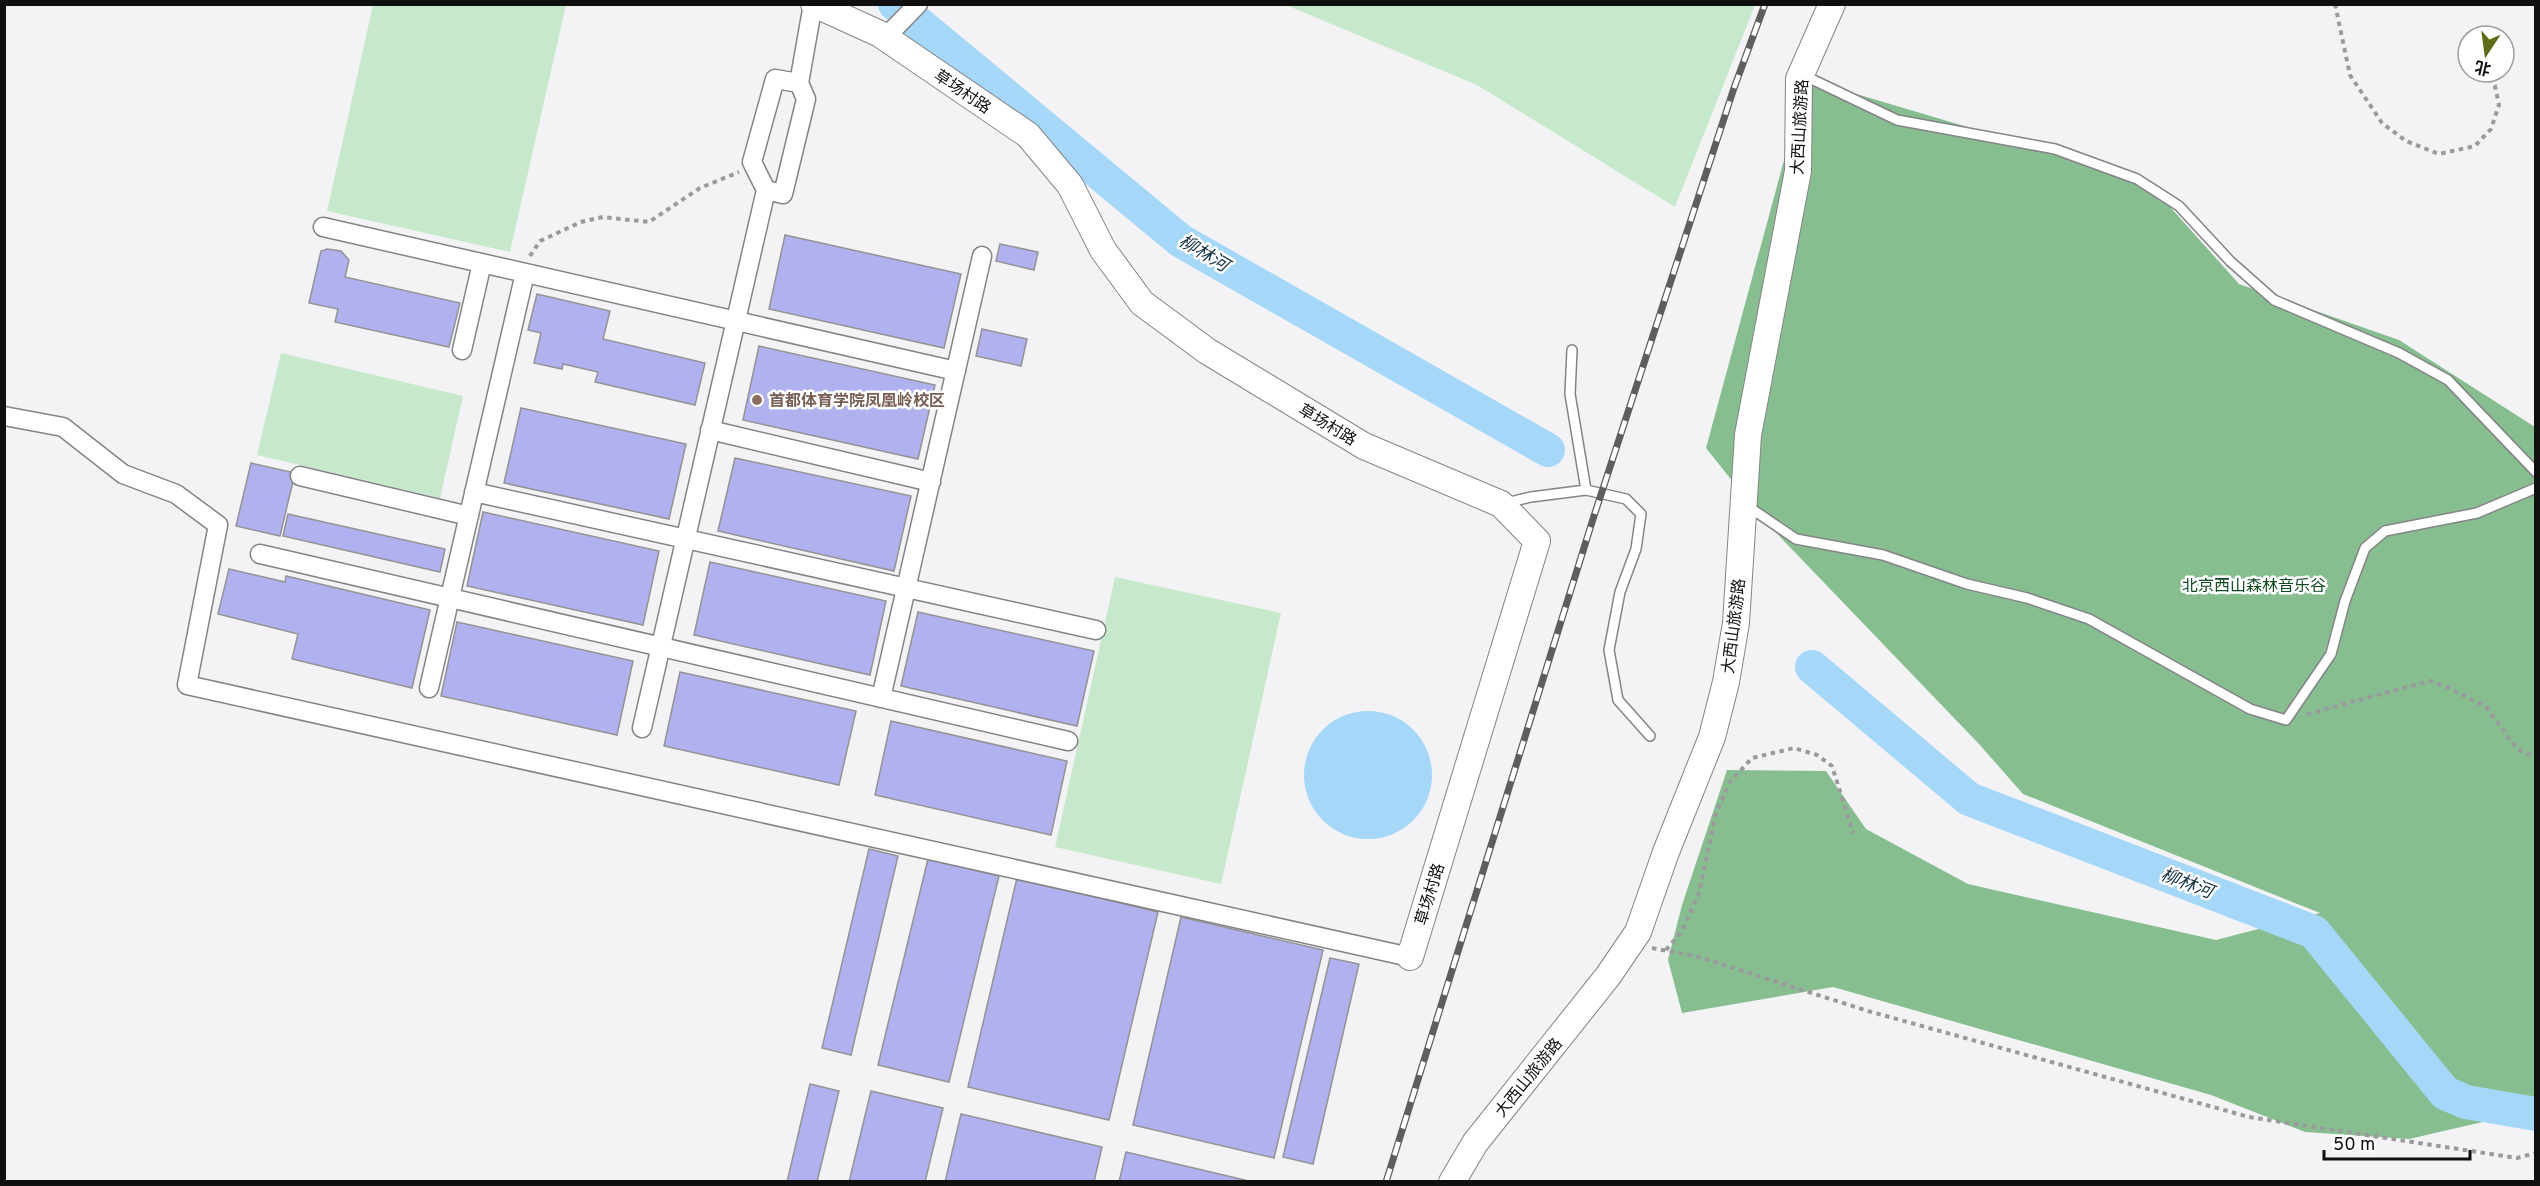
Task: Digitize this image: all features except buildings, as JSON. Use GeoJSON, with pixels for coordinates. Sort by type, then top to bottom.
{"type":"FeatureCollection","features":[{"type":"Feature","properties":{"kind":"street","name":"草场村路"},"geometry":{"type":"LineString","coordinates":[[814,4],[890,33],[1028,135],[1070,185],[1103,250],[1142,303],[1207,351],[1364,446],[1501,504],[1537,541],[1410,957]]}},
{"type":"Feature","properties":{"kind":"street"},"geometry":{"type":"LineString","coordinates":[[766,190],[783,194],[806,99],[799,83],[814,4]]}},
{"type":"Feature","properties":{"kind":"street"},"geometry":{"type":"LineString","coordinates":[[890,33],[918,4]]}},
{"type":"Feature","properties":{"kind":"street","name":"大西山旅游路"},"geometry":{"type":"LineString","coordinates":[[1452,1182],[1474,1143],[1608,976],[1638,932],[1666,852],[1712,737],[1726,682],[1736,623],[1748,435],[1798,171],[1799,79],[1832,4]]}},
{"type":"Feature","properties":{"kind":"street"},"geometry":{"type":"LineString","coordinates":[[642,728],[766,190],[752,162],[775,79],[799,83]]}},
{"type":"Feature","properties":{"kind":"street"},"geometry":{"type":"LineString","coordinates":[[323,226],[956,371]]}},
{"type":"Feature","properties":{"kind":"street"},"geometry":{"type":"LineString","coordinates":[[881,698],[982,256]]}},
{"type":"Feature","properties":{"kind":"street"},"geometry":{"type":"LineString","coordinates":[[462,350],[482,263]]}},
{"type":"Feature","properties":{"kind":"street"},"geometry":{"type":"LineString","coordinates":[[429,688],[525,273]]}},
{"type":"Feature","properties":{"kind":"street"},"geometry":{"type":"LineString","coordinates":[[4,416],[63,427],[123,474],[176,494],[218,525],[187,685],[1410,957]]}},
{"type":"Feature","properties":{"kind":"street"},"geometry":{"type":"LineString","coordinates":[[710,430],[931,482]]}},
{"type":"Feature","properties":{"kind":"street"},"geometry":{"type":"LineString","coordinates":[[300,476],[469,516]]}},
{"type":"Feature","properties":{"kind":"street"},"geometry":{"type":"LineString","coordinates":[[474,492],[1096,630]]}},
{"type":"Feature","properties":{"kind":"street"},"geometry":{"type":"LineString","coordinates":[[260,554],[1068,741]]}},
{"type":"Feature","properties":{"kind":"lane"},"geometry":{"type":"LineString","coordinates":[[1801,74],[1897,120],[2055,149],[2137,178],[2179,206],[2229,261],[2274,300],[2399,353],[2448,380],[2535,472]]}},
{"type":"Feature","properties":{"kind":"lane"},"geometry":{"type":"LineString","coordinates":[[1572,351],[1570,394],[1586,490]]}},
{"type":"Feature","properties":{"kind":"lane"},"geometry":{"type":"LineString","coordinates":[[1744,504],[1796,539],[1883,555],[1967,584],[2027,598],[2089,619],[2250,709],[2286,720],[2331,654],[2345,601],[2365,548],[2385,531],[2477,513],[2535,488]]}},
{"type":"Feature","properties":{"kind":"lane"},"geometry":{"type":"LineString","coordinates":[[1501,504],[1530,497],[1586,490],[1626,499],[1641,513],[1636,549],[1620,592],[1609,650],[1618,700],[1650,736]]}},
{"type":"Feature","properties":{"kind":"path"},"geometry":{"type":"LineString","coordinates":[[2335,4],[2350,75],[2382,123],[2406,141],[2439,154],[2475,146],[2491,129],[2499,105],[2494,84]]}},
{"type":"Feature","properties":{"kind":"path"},"geometry":{"type":"LineString","coordinates":[[525,273],[530,257],[540,241],[581,222],[603,217],[649,222],[700,188],[754,166]]}},
{"type":"Feature","properties":{"kind":"path"},"geometry":{"type":"LineString","coordinates":[[2286,720],[2430,681],[2449,687],[2486,707],[2516,748],[2535,758]]}},
{"type":"Feature","properties":{"kind":"path"},"geometry":{"type":"LineString","coordinates":[[1666,951],[1682,931],[1700,892],[1716,813],[1730,782],[1752,758],[1794,748],[1817,755],[1832,766],[1853,833]]}},
{"type":"Feature","properties":{"kind":"path"},"geometry":{"type":"LineString","coordinates":[[1630,943],[1699,957],[1868,1011],[2249,1117],[2517,1158],[2535,1153]]}},
{"type":"Feature","properties":{"kind":"green space"},"geometry":{"type":"Polygon","coordinates":[[[373,5],[566,5],[510,252],[327,211],[373,5]]]}},
{"type":"Feature","properties":{"kind":"green space"},"geometry":{"type":"Polygon","coordinates":[[[1286,5],[1755,5],[1675,207],[1477,85],[1286,5]]]}},
{"type":"Feature","properties":{"kind":"green space","name":"北京西山森林音乐谷"},"geometry":{"type":"Polygon","coordinates":[[[1806,79],[2146,180],[2239,284],[2399,340],[2535,427],[2535,1129],[2487,1121],[2409,1139],[2305,1132],[2211,1095],[1833,987],[1682,1013],[1668,960],[1682,905],[1727,770],[1826,771],[1866,829],[1968,884],[2216,940],[2320,913],[2023,794],[1979,744],[1760,516],[1706,448],[1806,79]]]}},
{"type":"Feature","properties":{"kind":"green space"},"geometry":{"type":"Polygon","coordinates":[[[281,353],[463,396],[440,498],[257,455],[281,353]]]}},
{"type":"Feature","properties":{"kind":"green space"},"geometry":{"type":"Polygon","coordinates":[[[1115,577],[1281,613],[1221,884],[1055,847],[1115,577]]]}},
{"type":"Feature","properties":{"kind":"water"},"geometry":{"type":"Polygon","coordinates":[[[1368,711],[1392,716],[1413,730],[1427,751],[1432,775],[1427,799],[1413,820],[1392,834],[1368,839],[1344,834],[1323,820],[1309,799],[1304,775],[1309,751],[1323,730],[1344,716],[1368,711]]]}},
{"type":"Feature","properties":{"kind":"waterway","name":"柳林河"},"geometry":{"type":"LineString","coordinates":[[895,4],[1181,241],[1548,450]]}},
{"type":"Feature","properties":{"kind":"waterway","name":"柳林河"},"geometry":{"type":"LineString","coordinates":[[1812,667],[1969,799],[2314,932],[2445,1093],[2466,1102],[2536,1114]]}},
{"type":"Feature","properties":{"kind":"railway"},"geometry":{"type":"LineString","coordinates":[[1386,1182],[1593,519],[1734,88],[1765,4]]}},
{"type":"Feature","properties":{"kind":"place","name":"首都体育学院凤凰岭校区"},"geometry":{"type":"Point","coordinates":[757,400]}}]}
